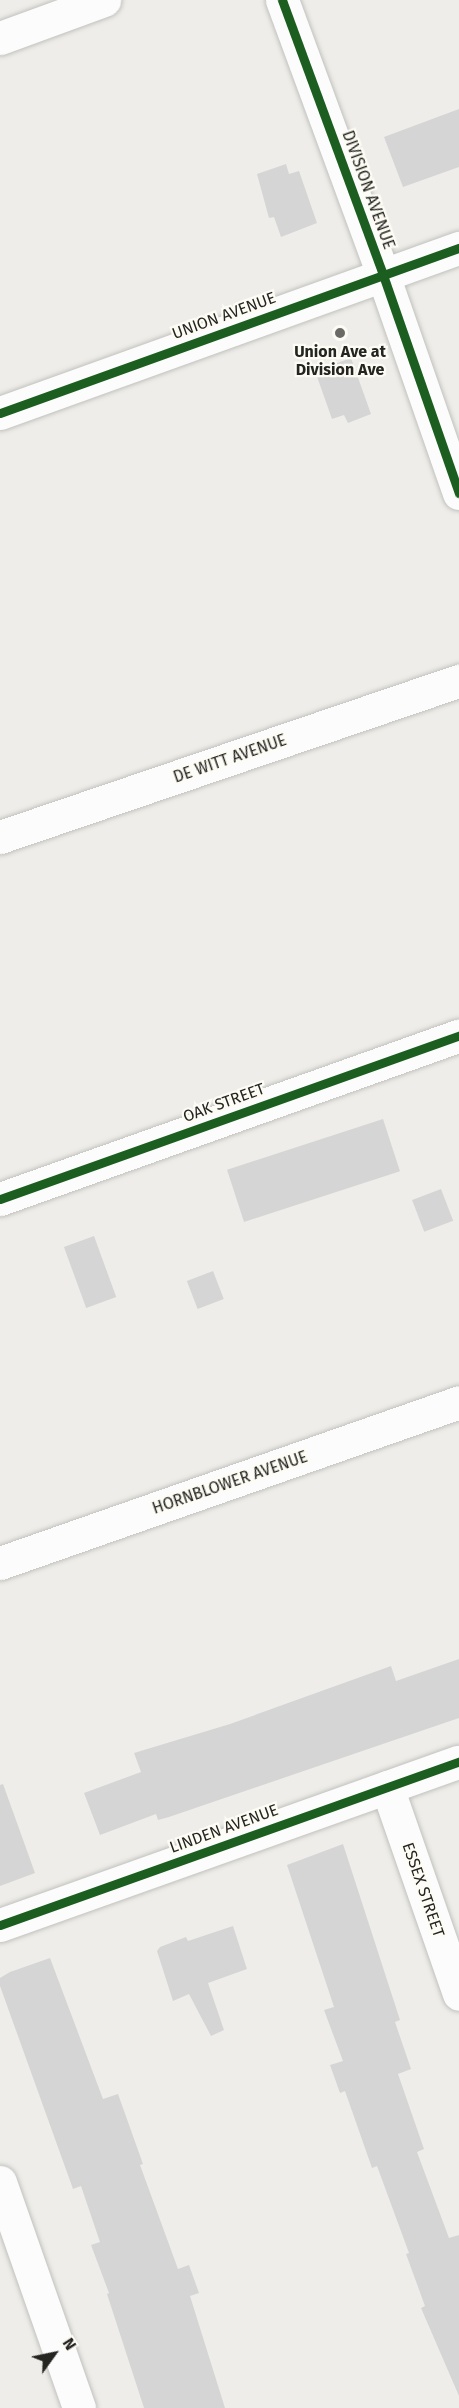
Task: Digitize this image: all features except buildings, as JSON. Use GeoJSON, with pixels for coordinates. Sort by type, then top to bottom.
{"type":"FeatureCollection","features":[{"type":"Feature","properties":{"kind":"street"},"geometry":{"type":"LineString","coordinates":[[0,38],[104,0]]}},
{"type":"Feature","properties":{"kind":"street","name":"DIVISION AVENUE"},"geometry":{"type":"LineString","coordinates":[[282,0],[383,275],[459,493]]}},
{"type":"Feature","properties":{"kind":"street","name":"UNION AVENUE"},"geometry":{"type":"LineString","coordinates":[[0,413],[459,248]]}},
{"type":"Feature","properties":{"kind":"street","name":"DE WITT AVENUE"},"geometry":{"type":"LineString","coordinates":[[0,837],[459,681]]}},
{"type":"Feature","properties":{"kind":"street","name":"OAK STREET"},"geometry":{"type":"LineString","coordinates":[[0,1199],[459,1036]]}},
{"type":"Feature","properties":{"kind":"street","name":"HORNBLOWER AVENUE"},"geometry":{"type":"LineString","coordinates":[[0,1563],[459,1402]]}},
{"type":"Feature","properties":{"kind":"street","name":"LINDEN AVENUE"},"geometry":{"type":"LineString","coordinates":[[0,1925],[459,1762]]}},
{"type":"Feature","properties":{"kind":"street","name":"ESSEX STREET"},"geometry":{"type":"LineString","coordinates":[[387,1787],[459,1994]]}},
{"type":"Feature","properties":{"kind":"street"},"geometry":{"type":"LineString","coordinates":[[0,2182],[79,2408]]}},
{"type":"Feature","properties":{"kind":"cycle path"},"geometry":{"type":"LineString","coordinates":[[282,0],[383,275],[459,493]]}},
{"type":"Feature","properties":{"kind":"cycle path"},"geometry":{"type":"LineString","coordinates":[[0,413],[459,248]]}},
{"type":"Feature","properties":{"kind":"cycle path"},"geometry":{"type":"LineString","coordinates":[[0,1199],[459,1036]]}},
{"type":"Feature","properties":{"kind":"cycle path"},"geometry":{"type":"LineString","coordinates":[[0,1925],[459,1762]]}},
{"type":"Feature","properties":{"kind":"place","name":"Union Ave at Division Ave"},"geometry":{"type":"Point","coordinates":[340,333]}}]}
